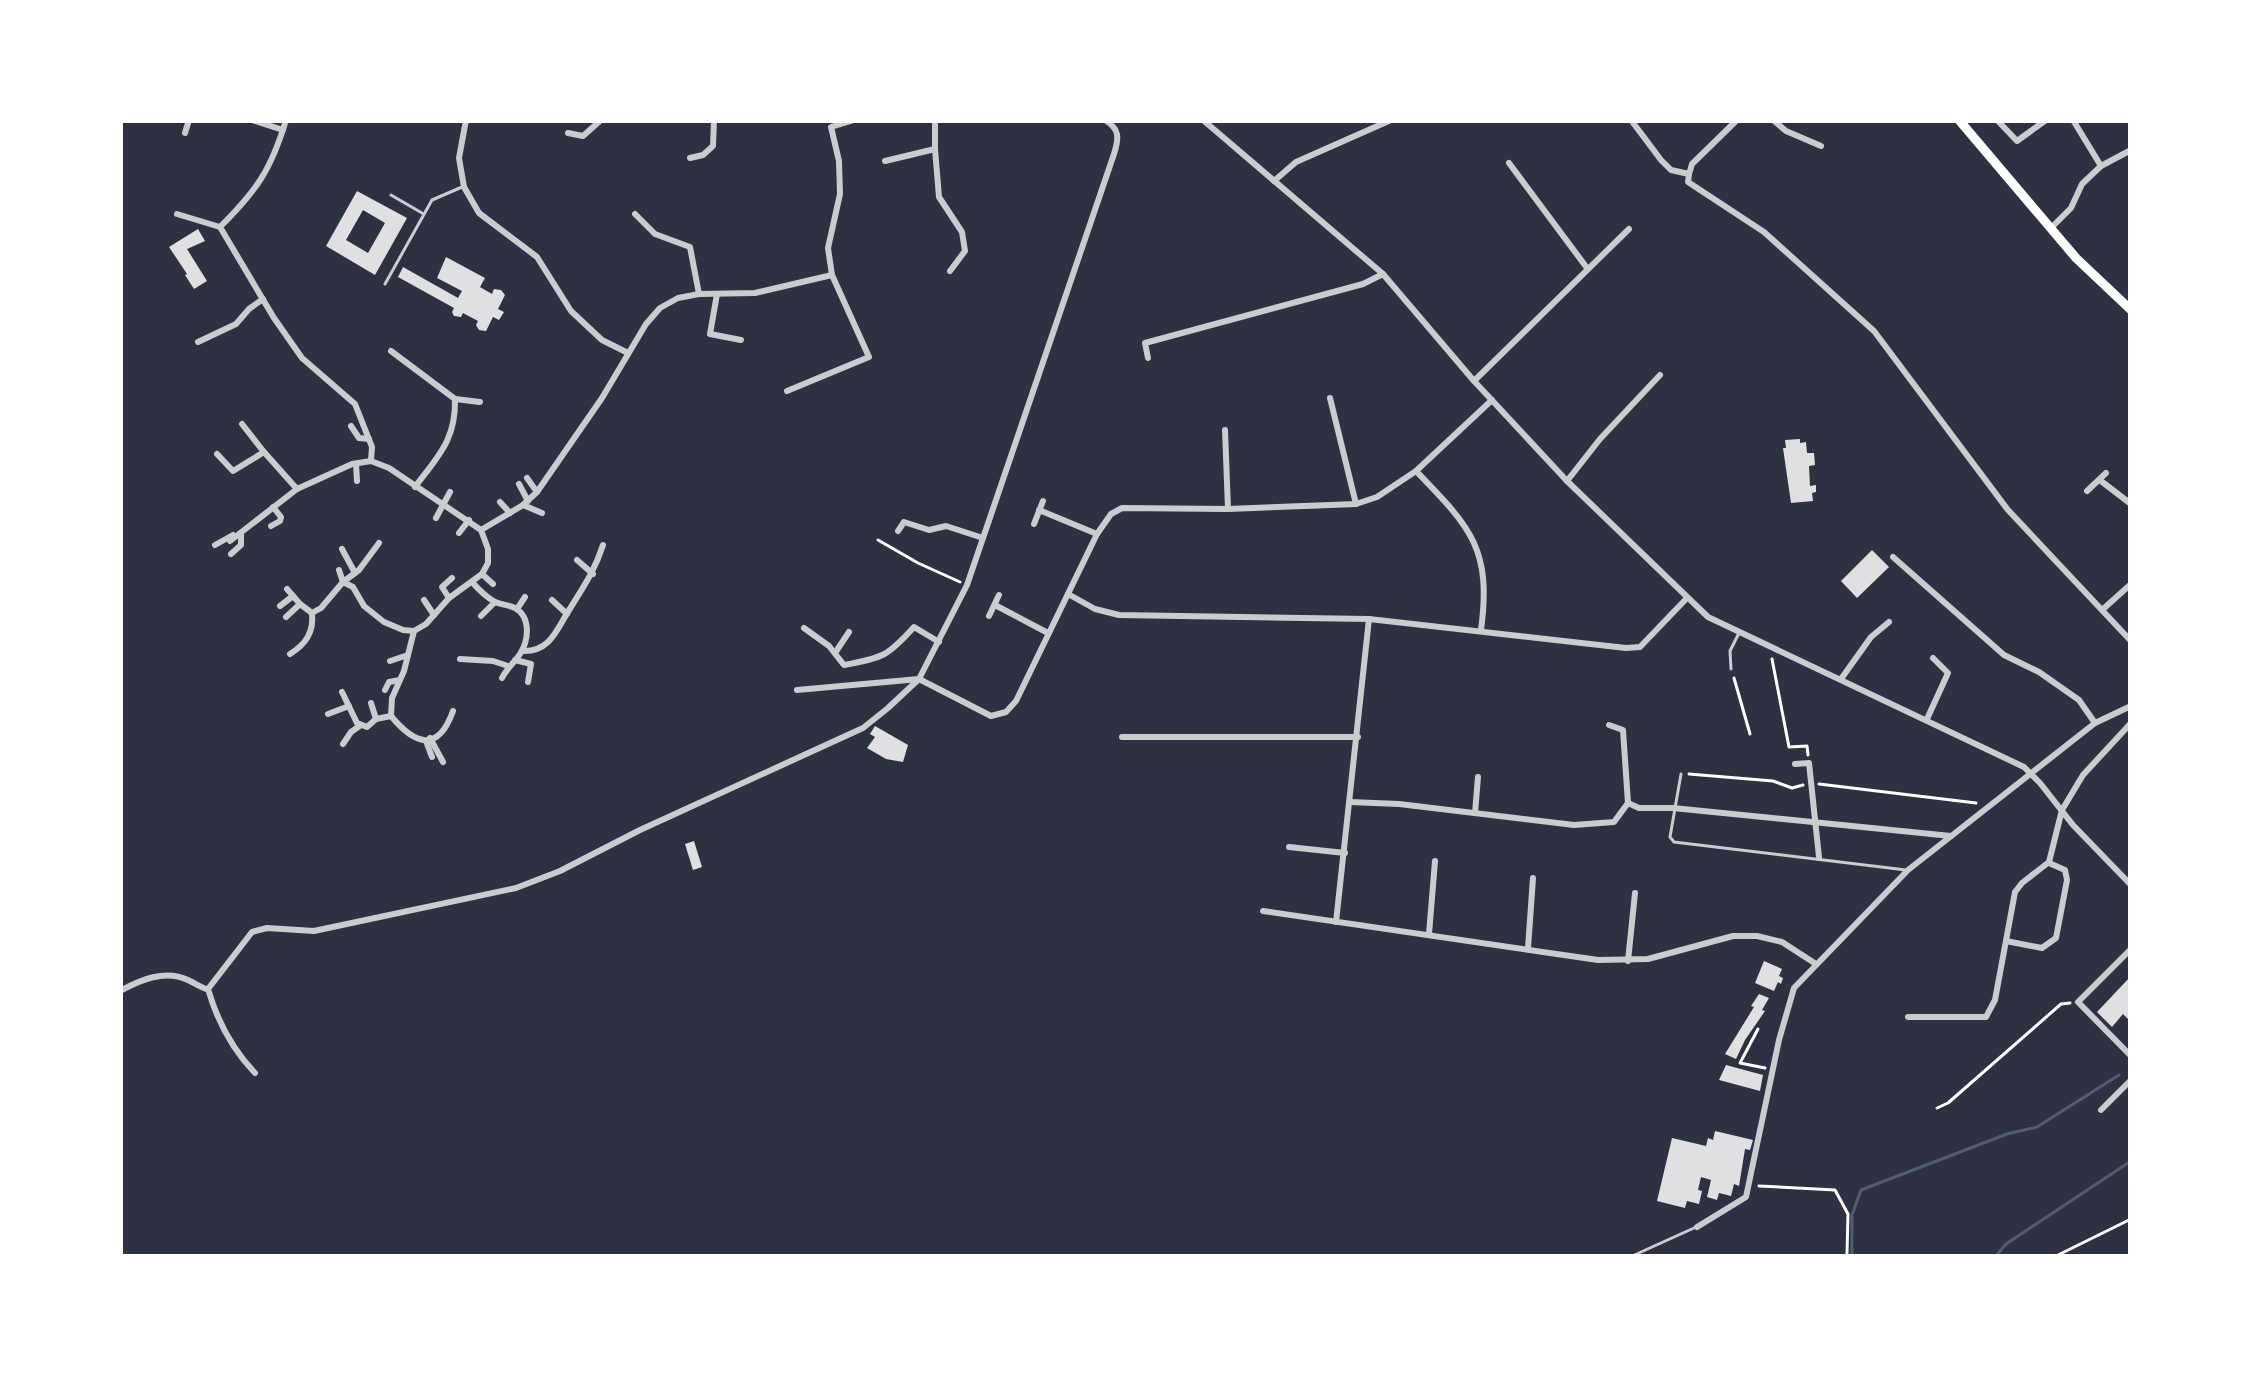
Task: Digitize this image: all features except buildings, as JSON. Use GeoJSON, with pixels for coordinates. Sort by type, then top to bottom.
{"type":"FeatureCollection","features":[{"type":"Feature","properties":{"kind":"main road"},"geometry":{"type":"LineString","coordinates":[[1959,120],[2075,259],[2131,310]]}},
{"type":"Feature","properties":{"kind":"street"},"geometry":{"type":"LineString","coordinates":[[185,133],[189,120]]}},
{"type":"Feature","properties":{"kind":"street"},"geometry":{"type":"LineString","coordinates":[[252,120],[284,130]]}},
{"type":"Feature","properties":{"kind":"street"},"geometry":{"type":"LineString","coordinates":[[220,227],[254,194],[268,172],[286,120]]}},
{"type":"Feature","properties":{"kind":"street"},"geometry":{"type":"LineString","coordinates":[[466,120],[459,158],[464,187],[479,213],[537,257],[571,311],[602,340],[628,353]]}},
{"type":"Feature","properties":{"kind":"street"},"geometry":{"type":"LineString","coordinates":[[568,133],[583,136],[601,120]]}},
{"type":"Feature","properties":{"kind":"street"},"geometry":{"type":"LineString","coordinates":[[690,158],[713,146],[714,120]]}},
{"type":"Feature","properties":{"kind":"street"},"geometry":{"type":"LineString","coordinates":[[788,392],[868,357],[832,275],[829,245],[840,194],[839,161],[829,123],[854,120]]}},
{"type":"Feature","properties":{"kind":"street"},"geometry":{"type":"LineString","coordinates":[[935,120],[939,197],[962,232],[965,251],[950,271]]}},
{"type":"Feature","properties":{"kind":"street"},"geometry":{"type":"LineString","coordinates":[[1105,120],[1117,130]]}},
{"type":"Feature","properties":{"kind":"street"},"geometry":{"type":"LineString","coordinates":[[208,989],[252,932],[267,928],[314,931],[515,888],[560,871],[863,728],[919,680],[967,585],[1122,120]]}},
{"type":"Feature","properties":{"kind":"street"},"geometry":{"type":"LineString","coordinates":[[1203,120],[1382,274],[1567,481],[1708,617],[2030,772],[2131,886]]}},
{"type":"Feature","properties":{"kind":"street"},"geometry":{"type":"LineString","coordinates":[[1274,181],[1296,162],[1391,120]]}},
{"type":"Feature","properties":{"kind":"street"},"geometry":{"type":"LineString","coordinates":[[1631,120],[1671,170],[1689,174]]}},
{"type":"Feature","properties":{"kind":"street"},"geometry":{"type":"LineString","coordinates":[[1737,120],[1692,164],[1688,182],[1764,232],[1874,331],[2008,510],[2131,641]]}},
{"type":"Feature","properties":{"kind":"street"},"geometry":{"type":"LineString","coordinates":[[1773,120],[1821,146]]}},
{"type":"Feature","properties":{"kind":"street"},"geometry":{"type":"LineString","coordinates":[[1997,120],[2018,141],[2046,120]]}},
{"type":"Feature","properties":{"kind":"street"},"geometry":{"type":"LineString","coordinates":[[2073,120],[2101,166]]}},
{"type":"Feature","properties":{"kind":"street"},"geometry":{"type":"LineString","coordinates":[[885,161],[934,149]]}},
{"type":"Feature","properties":{"kind":"street"},"geometry":{"type":"LineString","coordinates":[[2050,229],[2071,208],[2082,184],[2101,166],[2131,150]]}},
{"type":"Feature","properties":{"kind":"street"},"geometry":{"type":"LineString","coordinates":[[1509,164],[1587,268]]}},
{"type":"Feature","properties":{"kind":"street"},"geometry":{"type":"LineString","coordinates":[[177,214],[220,227],[302,358],[355,404],[369,439],[371,461]]}},
{"type":"Feature","properties":{"kind":"street"},"geometry":{"type":"LineString","coordinates":[[635,214],[656,233],[690,247],[699,293]]}},
{"type":"Feature","properties":{"kind":"street"},"geometry":{"type":"LineString","coordinates":[[1474,381],[1629,229]]}},
{"type":"Feature","properties":{"kind":"street"},"geometry":{"type":"LineString","coordinates":[[1148,358],[1145,343],[1363,284],[1382,274]]}},
{"type":"Feature","properties":{"kind":"street"},"geometry":{"type":"LineString","coordinates":[[482,530],[537,492],[660,308],[699,293],[755,293],[832,275]]}},
{"type":"Feature","properties":{"kind":"street"},"geometry":{"type":"LineString","coordinates":[[717,294],[710,334],[741,340]]}},
{"type":"Feature","properties":{"kind":"street"},"geometry":{"type":"LineString","coordinates":[[198,343],[236,324],[263,299]]}},
{"type":"Feature","properties":{"kind":"street"},"geometry":{"type":"LineString","coordinates":[[391,351],[455,399],[480,402]]}},
{"type":"Feature","properties":{"kind":"street"},"geometry":{"type":"LineString","coordinates":[[1567,481],[1660,374]]}},
{"type":"Feature","properties":{"kind":"street"},"geometry":{"type":"LineString","coordinates":[[1330,398],[1356,504]]}},
{"type":"Feature","properties":{"kind":"street"},"geometry":{"type":"LineString","coordinates":[[415,487],[449,441],[455,399]]}},
{"type":"Feature","properties":{"kind":"street"},"geometry":{"type":"LineString","coordinates":[[797,690],[919,680],[991,716],[1006,712],[1016,701],[1111,514],[1122,508],[1356,504],[1416,471],[1492,400]]}},
{"type":"Feature","properties":{"kind":"street"},"geometry":{"type":"LineString","coordinates":[[242,424],[297,489]]}},
{"type":"Feature","properties":{"kind":"street"},"geometry":{"type":"LineString","coordinates":[[351,427],[359,438],[369,439]]}},
{"type":"Feature","properties":{"kind":"street"},"geometry":{"type":"LineString","coordinates":[[1225,430],[1228,509]]}},
{"type":"Feature","properties":{"kind":"street"},"geometry":{"type":"LineString","coordinates":[[217,454],[233,471],[264,452]]}},
{"type":"Feature","properties":{"kind":"street"},"geometry":{"type":"LineString","coordinates":[[215,545],[236,536],[297,489],[371,461],[469,520],[482,530],[488,549],[482,574],[414,631],[403,630],[364,606],[339,570]]}},
{"type":"Feature","properties":{"kind":"street"},"geometry":{"type":"LineString","coordinates":[[356,464],[357,481]]}},
{"type":"Feature","properties":{"kind":"street"},"geometry":{"type":"LineString","coordinates":[[1416,471],[1458,514],[1471,535],[1486,593],[1481,630]]}},
{"type":"Feature","properties":{"kind":"street"},"geometry":{"type":"LineString","coordinates":[[2087,491],[2104,477],[2131,504]]}},
{"type":"Feature","properties":{"kind":"street"},"geometry":{"type":"LineString","coordinates":[[527,478],[537,492]]}},
{"type":"Feature","properties":{"kind":"street"},"geometry":{"type":"LineString","coordinates":[[518,484],[526,503],[542,512]]}},
{"type":"Feature","properties":{"kind":"street"},"geometry":{"type":"LineString","coordinates":[[436,518],[450,492]]}},
{"type":"Feature","properties":{"kind":"street"},"geometry":{"type":"LineString","coordinates":[[500,502],[510,513]]}},
{"type":"Feature","properties":{"kind":"street"},"geometry":{"type":"LineString","coordinates":[[1034,524],[1041,506],[1097,534]]}},
{"type":"Feature","properties":{"kind":"street"},"geometry":{"type":"LineString","coordinates":[[271,526],[280,521],[273,507]]}},
{"type":"Feature","properties":{"kind":"street"},"geometry":{"type":"LineString","coordinates":[[459,533],[469,520]]}},
{"type":"Feature","properties":{"kind":"street"},"geometry":{"type":"LineString","coordinates":[[898,531],[904,522],[929,530],[946,526],[983,538]]}},
{"type":"Feature","properties":{"kind":"street"},"geometry":{"type":"LineString","coordinates":[[231,554],[242,545],[236,536]]}},
{"type":"Feature","properties":{"kind":"street"},"geometry":{"type":"LineString","coordinates":[[312,613],[372,555],[379,542]]}},
{"type":"Feature","properties":{"kind":"street"},"geometry":{"type":"LineString","coordinates":[[523,651],[548,644],[592,574],[603,545]]}},
{"type":"Feature","properties":{"kind":"street"},"geometry":{"type":"LineString","coordinates":[[342,549],[355,573]]}},
{"type":"Feature","properties":{"kind":"street"},"geometry":{"type":"LineString","coordinates":[[1893,557],[2003,655],[2039,672],[2079,700],[2095,723]]}},
{"type":"Feature","properties":{"kind":"street"},"geometry":{"type":"LineString","coordinates":[[577,560],[592,574]]}},
{"type":"Feature","properties":{"kind":"street"},"geometry":{"type":"LineString","coordinates":[[482,574],[493,584]]}},
{"type":"Feature","properties":{"kind":"street"},"geometry":{"type":"LineString","coordinates":[[448,598],[442,587],[452,578]]}},
{"type":"Feature","properties":{"kind":"street"},"geometry":{"type":"LineString","coordinates":[[472,582],[495,602],[517,609],[526,618],[523,651],[502,678]]}},
{"type":"Feature","properties":{"kind":"street"},"geometry":{"type":"LineString","coordinates":[[2102,610],[2131,584]]}},
{"type":"Feature","properties":{"kind":"street"},"geometry":{"type":"LineString","coordinates":[[1068,594],[1119,615],[1370,619],[1626,648],[1640,647],[1687,598]]}},
{"type":"Feature","properties":{"kind":"street"},"geometry":{"type":"LineString","coordinates":[[989,616],[999,595]]}},
{"type":"Feature","properties":{"kind":"street"},"geometry":{"type":"LineString","coordinates":[[290,654],[304,643],[313,623],[312,613],[294,596]]}},
{"type":"Feature","properties":{"kind":"street"},"geometry":{"type":"LineString","coordinates":[[280,607],[294,596]]}},
{"type":"Feature","properties":{"kind":"street"},"geometry":{"type":"LineString","coordinates":[[286,617],[294,596]]}},
{"type":"Feature","properties":{"kind":"street"},"geometry":{"type":"LineString","coordinates":[[517,609],[525,597]]}},
{"type":"Feature","properties":{"kind":"street"},"geometry":{"type":"LineString","coordinates":[[424,600],[434,615]]}},
{"type":"Feature","properties":{"kind":"street"},"geometry":{"type":"LineString","coordinates":[[552,600],[567,614]]}},
{"type":"Feature","properties":{"kind":"street"},"geometry":{"type":"LineString","coordinates":[[481,616],[495,602]]}},
{"type":"Feature","properties":{"kind":"street"},"geometry":{"type":"LineString","coordinates":[[995,605],[1048,633]]}},
{"type":"Feature","properties":{"kind":"street"},"geometry":{"type":"LineString","coordinates":[[373,627],[379,618]]}},
{"type":"Feature","properties":{"kind":"street"},"geometry":{"type":"LineString","coordinates":[[1336,922],[1370,619]]}},
{"type":"Feature","properties":{"kind":"street"},"geometry":{"type":"LineString","coordinates":[[1840,680],[1888,622]]}},
{"type":"Feature","properties":{"kind":"street"},"geometry":{"type":"LineString","coordinates":[[804,628],[830,646],[844,665],[875,660],[893,651],[914,627],[939,642]]}},
{"type":"Feature","properties":{"kind":"street"},"geometry":{"type":"LineString","coordinates":[[414,631],[392,698],[391,716],[414,739],[428,740],[448,725],[453,711]]}},
{"type":"Feature","properties":{"kind":"street"},"geometry":{"type":"LineString","coordinates":[[835,653],[849,632]]}},
{"type":"Feature","properties":{"kind":"street"},"geometry":{"type":"LineString","coordinates":[[304,643],[307,654]]}},
{"type":"Feature","properties":{"kind":"street"},"geometry":{"type":"LineString","coordinates":[[390,661],[408,655]]}},
{"type":"Feature","properties":{"kind":"street"},"geometry":{"type":"LineString","coordinates":[[1927,719],[1948,673],[1933,658]]}},
{"type":"Feature","properties":{"kind":"street"},"geometry":{"type":"LineString","coordinates":[[460,659],[531,664],[528,682]]}},
{"type":"Feature","properties":{"kind":"street"},"geometry":{"type":"LineString","coordinates":[[478,671],[480,661]]}},
{"type":"Feature","properties":{"kind":"street"},"geometry":{"type":"LineString","coordinates":[[385,690],[389,682],[400,680]]}},
{"type":"Feature","properties":{"kind":"street"},"geometry":{"type":"LineString","coordinates":[[343,692],[356,723],[376,732]]}},
{"type":"Feature","properties":{"kind":"street"},"geometry":{"type":"LineString","coordinates":[[371,703],[376,719]]}},
{"type":"Feature","properties":{"kind":"street"},"geometry":{"type":"LineString","coordinates":[[328,714],[349,706]]}},
{"type":"Feature","properties":{"kind":"street"},"geometry":{"type":"LineString","coordinates":[[1697,1227],[1746,1197],[1794,988],[1908,870],[2095,723],[2131,706]]}},
{"type":"Feature","properties":{"kind":"street"},"geometry":{"type":"LineString","coordinates":[[343,744],[351,732],[391,716]]}},
{"type":"Feature","properties":{"kind":"street"},"geometry":{"type":"LineString","coordinates":[[1351,802],[1574,825],[1613,821],[1628,803],[1623,730],[1609,725]]}},
{"type":"Feature","properties":{"kind":"street"},"geometry":{"type":"LineString","coordinates":[[1908,1017],[1986,1017],[1995,1000],[2018,886],[2049,862],[2062,810],[2083,775],[2130,726]]}},
{"type":"Feature","properties":{"kind":"street"},"geometry":{"type":"LineString","coordinates":[[1121,737],[1358,737]]}},
{"type":"Feature","properties":{"kind":"street"},"geometry":{"type":"LineString","coordinates":[[428,740],[432,757]]}},
{"type":"Feature","properties":{"kind":"street"},"geometry":{"type":"LineString","coordinates":[[428,740],[442,762]]}},
{"type":"Feature","properties":{"kind":"street"},"geometry":{"type":"LineString","coordinates":[[1795,764],[1809,763],[1819,857]]}},
{"type":"Feature","properties":{"kind":"street"},"geometry":{"type":"LineString","coordinates":[[1475,813],[1478,777]]}},
{"type":"Feature","properties":{"kind":"street"},"geometry":{"type":"LineString","coordinates":[[1628,803],[1640,808],[1951,836]]}},
{"type":"Feature","properties":{"kind":"street"},"geometry":{"type":"LineString","coordinates":[[1289,847],[1345,853]]}},
{"type":"Feature","properties":{"kind":"street"},"geometry":{"type":"LineString","coordinates":[[1430,934],[1435,861]]}},
{"type":"Feature","properties":{"kind":"street"},"geometry":{"type":"LineString","coordinates":[[2006,941],[2042,948],[2056,938],[2067,880],[2065,870],[2049,862]]}},
{"type":"Feature","properties":{"kind":"street"},"geometry":{"type":"LineString","coordinates":[[1528,948],[1533,878]]}},
{"type":"Feature","properties":{"kind":"street"},"geometry":{"type":"LineString","coordinates":[[1628,961],[1635,893]]}},
{"type":"Feature","properties":{"kind":"street"},"geometry":{"type":"LineString","coordinates":[[1263,911],[1598,960],[1628,961],[1674,954],[1733,936],[1757,936],[1782,942],[1816,964]]}},
{"type":"Feature","properties":{"kind":"street"},"geometry":{"type":"LineString","coordinates":[[2131,949],[2078,1002],[2131,1056]]}},
{"type":"Feature","properties":{"kind":"street"},"geometry":{"type":"LineString","coordinates":[[120,991],[149,977],[167,976],[208,989],[215,1012],[255,1073]]}},
{"type":"Feature","properties":{"kind":"street"},"geometry":{"type":"LineString","coordinates":[[2101,1110],[2131,1080]]}},
{"type":"Feature","properties":{"kind":"lane"},"geometry":{"type":"LineString","coordinates":[[385,284],[432,200],[464,187]]}},
{"type":"Feature","properties":{"kind":"lane"},"geometry":{"type":"LineString","coordinates":[[391,195],[424,214]]}},
{"type":"Feature","properties":{"kind":"lane"},"geometry":{"type":"LineString","coordinates":[[1731,669],[1730,651],[1738,632]]}},
{"type":"Feature","properties":{"kind":"lane"},"geometry":{"type":"LineString","coordinates":[[1681,773],[1670,837],[1674,842],[1908,870]]}},
{"type":"Feature","properties":{"kind":"lane"},"geometry":{"type":"LineString","coordinates":[[1630,1257],[1697,1227]]}},
{"type":"Feature","properties":{"kind":"path"},"geometry":{"type":"LineString","coordinates":[[878,540],[967,585]]}},
{"type":"Feature","properties":{"kind":"path"},"geometry":{"type":"LineString","coordinates":[[1777,650],[1772,658],[1789,747],[1807,746],[1809,763]]}},
{"type":"Feature","properties":{"kind":"path"},"geometry":{"type":"LineString","coordinates":[[1731,669],[1750,734]]}},
{"type":"Feature","properties":{"kind":"path"},"geometry":{"type":"LineString","coordinates":[[1681,773],[1792,788],[1811,783],[1988,804]]}},
{"type":"Feature","properties":{"kind":"path"},"geometry":{"type":"LineString","coordinates":[[1937,1108],[2061,1004],[2078,1002]]}},
{"type":"Feature","properties":{"kind":"path"},"geometry":{"type":"LineString","coordinates":[[1758,1029],[1740,1064],[1773,1070]]}},
{"type":"Feature","properties":{"kind":"path"},"geometry":{"type":"LineString","coordinates":[[1749,1185],[1834,1190],[1848,1214],[1849,1256],[1840,1257]]}},
{"type":"Feature","properties":{"kind":"path"},"geometry":{"type":"LineString","coordinates":[[2054,1257],[2131,1220]]}},
{"type":"Feature","properties":{"kind":"waterway"},"geometry":{"type":"LineString","coordinates":[[1852,1257],[1852,1215],[1861,1190],[2037,1127],[2119,1075]]}},
{"type":"Feature","properties":{"kind":"waterway"},"geometry":{"type":"LineString","coordinates":[[1995,1257],[2006,1244],[2131,1161]]}}]}
